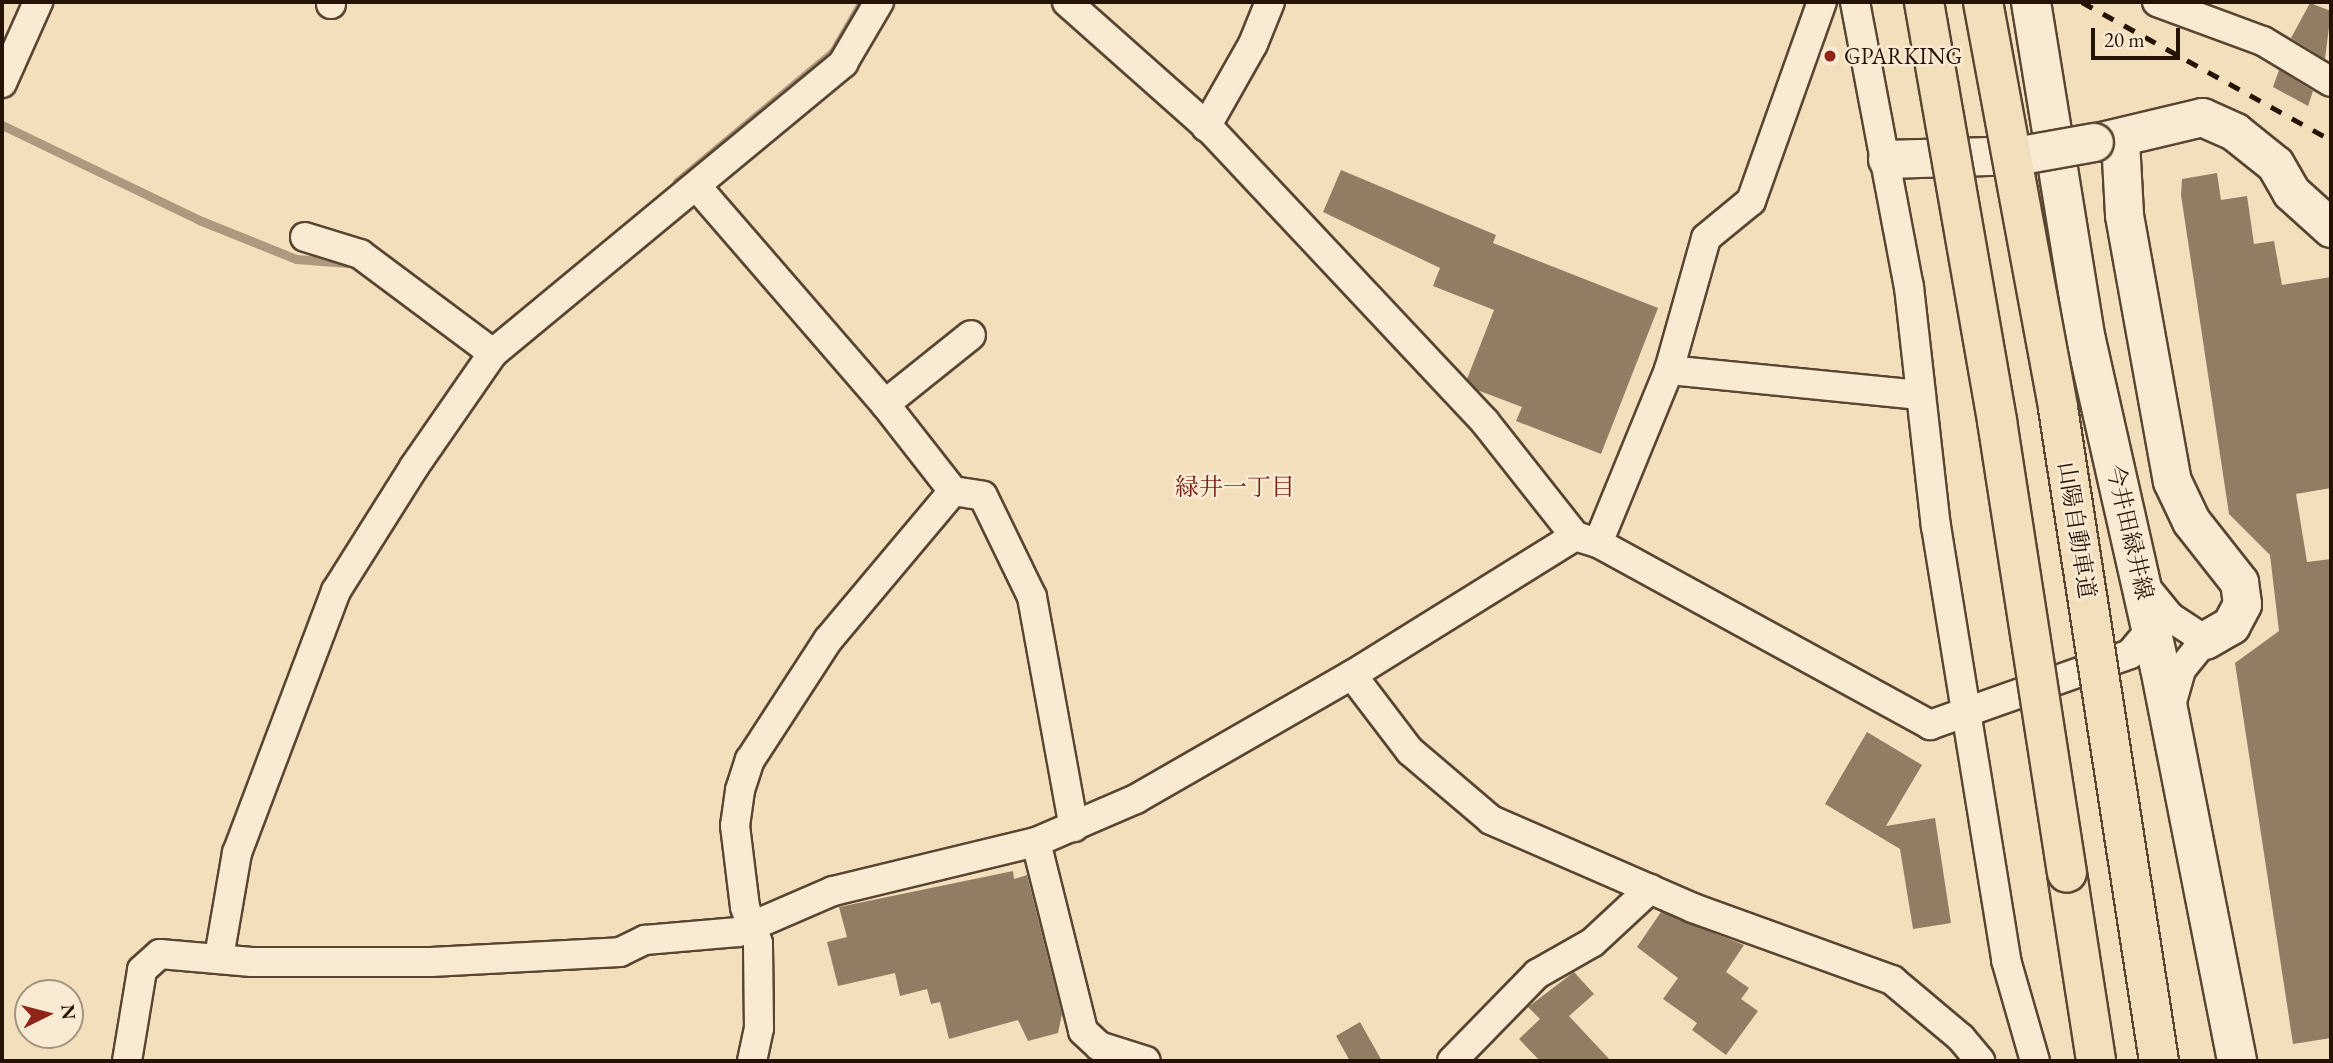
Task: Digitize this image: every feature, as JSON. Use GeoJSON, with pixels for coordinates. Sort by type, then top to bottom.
{"type":"FeatureCollection","features":[{"type":"Feature","properties":{"kind":"highway"},"geometry":{"type":"LineString","coordinates":[[1924,2],[1997,421],[2096,1061]]}},
{"type":"Feature","properties":{"kind":"highway","name":"山陽自動車道"},"geometry":{"type":"LineString","coordinates":[[1983,2],[2058,408],[2159,1061]]}},
{"type":"Feature","properties":{"kind":"highway"},"geometry":{"type":"LineString","coordinates":[[2067,873],[2085,1061]]}},
{"type":"Feature","properties":{"kind":"main road","name":"今井田緑井線"},"geometry":{"type":"LineString","coordinates":[[2031,2],[2085,340],[2142,583],[2147,650],[2169,712],[2237,1061]]}},
{"type":"Feature","properties":{"kind":"street"},"geometry":{"type":"LineString","coordinates":[[2,83],[38,2]]}},
{"type":"Feature","properties":{"kind":"street"},"geometry":{"type":"LineString","coordinates":[[219,957],[237,853],[336,591],[493,353],[698,188],[843,63],[879,2]]}},
{"type":"Feature","properties":{"kind":"street"},"geometry":{"type":"LineString","coordinates":[[1067,2],[1206,127],[1485,422],[1586,540],[1930,724],[1968,715],[2147,650]]}},
{"type":"Feature","properties":{"kind":"street"},"geometry":{"type":"LineString","coordinates":[[1206,127],[1254,44],[1270,2]]}},
{"type":"Feature","properties":{"kind":"street"},"geometry":{"type":"LineString","coordinates":[[127,1061],[148,962],[172,953],[252,962],[430,962],[593,953],[753,927],[833,891],[1036,842],[1136,799],[1586,540],[1669,370],[1706,238],[1751,201],[1822,2]]}},
{"type":"Feature","properties":{"kind":"street"},"geometry":{"type":"LineString","coordinates":[[1855,2],[1887,159],[1921,395],[1938,540],[2006,960],[2035,1061]]}},
{"type":"Feature","properties":{"kind":"street"},"geometry":{"type":"LineString","coordinates":[[2157,2],[2213,10],[2331,82]]}},
{"type":"Feature","properties":{"kind":"street"},"geometry":{"type":"LineString","coordinates":[[1887,159],[2021,155],[2107,141],[2172,120],[2202,117],[2235,132],[2275,164],[2291,191],[2331,228]]}},
{"type":"Feature","properties":{"kind":"street"},"geometry":{"type":"LineString","coordinates":[[2107,141],[2124,215],[2172,481],[2191,520],[2239,582],[2242,604],[2231,625],[2205,640],[2181,670],[2169,712]]}},
{"type":"Feature","properties":{"kind":"street"},"geometry":{"type":"LineString","coordinates":[[698,188],[885,404],[953,491],[983,496],[1032,597],[1074,827]]}},
{"type":"Feature","properties":{"kind":"street"},"geometry":{"type":"LineString","coordinates":[[305,237],[360,254],[493,353]]}},
{"type":"Feature","properties":{"kind":"street"},"geometry":{"type":"LineString","coordinates":[[885,404],[971,335]]}},
{"type":"Feature","properties":{"kind":"street"},"geometry":{"type":"LineString","coordinates":[[1669,370],[1921,395]]}},
{"type":"Feature","properties":{"kind":"street"},"geometry":{"type":"LineString","coordinates":[[752,1061],[759,1028],[753,927],[745,907],[735,826],[750,760],[828,640],[953,491]]}},
{"type":"Feature","properties":{"kind":"street"},"geometry":{"type":"LineString","coordinates":[[2142,583],[2170,617],[2205,640]]}},
{"type":"Feature","properties":{"kind":"street"},"geometry":{"type":"LineString","coordinates":[[1352,675],[1410,751],[1491,820],[1650,889],[1892,980],[1961,1038],[1980,1061]]}},
{"type":"Feature","properties":{"kind":"street"},"geometry":{"type":"LineString","coordinates":[[1036,842],[1083,1031],[1099,1046],[1146,1061]]}},
{"type":"Feature","properties":{"kind":"street"},"geometry":{"type":"LineString","coordinates":[[1452,1061],[1537,974],[1593,942],[1650,889]]}},
{"type":"Feature","properties":{"kind":"building"},"geometry":{"type":"Polygon","coordinates":[[[2310,3],[2331,11],[2325,59],[2291,38],[2310,3]]]}},
{"type":"Feature","properties":{"kind":"building"},"geometry":{"type":"Polygon","coordinates":[[[2279,70],[2313,91],[2308,106],[2273,87],[2279,70]]]}},
{"type":"Feature","properties":{"kind":"building"},"geometry":{"type":"Polygon","coordinates":[[[1341,170],[1496,235],[1493,243],[1658,308],[1601,454],[1516,421],[1522,407],[1477,390],[1467,379],[1494,310],[1433,286],[1440,268],[1323,212],[1341,170]]]}},
{"type":"Feature","properties":{"kind":"building"},"geometry":{"type":"Polygon","coordinates":[[[2217,173],[2221,200],[2247,196],[2254,244],[2274,241],[2282,285],[2331,277],[2331,488],[2296,494],[2307,562],[2331,559],[2331,1038],[2293,1044],[2235,663],[2279,631],[2270,555],[2229,514],[2181,195],[2182,179],[2217,173]]]}},
{"type":"Feature","properties":{"kind":"building"},"geometry":{"type":"Polygon","coordinates":[[[1867,732],[1922,765],[1886,826],[1935,818],[1951,923],[1913,929],[1900,849],[1825,804],[1867,732]]]}},
{"type":"Feature","properties":{"kind":"building"},"geometry":{"type":"Polygon","coordinates":[[[1013,871],[1014,879],[1027,875],[1062,1014],[1058,1033],[1028,1041],[1018,1020],[949,1039],[940,1002],[931,1004],[927,989],[900,996],[895,973],[838,986],[827,942],[847,937],[839,907],[1013,871]]]}},
{"type":"Feature","properties":{"kind":"building"},"geometry":{"type":"Polygon","coordinates":[[[1661,912],[1744,945],[1726,972],[1749,988],[1741,999],[1758,1011],[1726,1055],[1692,1030],[1697,1023],[1663,999],[1678,978],[1637,947],[1661,912]]]}},
{"type":"Feature","properties":{"kind":"building"},"geometry":{"type":"Polygon","coordinates":[[[1574,972],[1594,994],[1569,1016],[1611,1061],[1540,1061],[1519,1039],[1540,1019],[1528,1007],[1574,972]]]}},
{"type":"Feature","properties":{"kind":"building"},"geometry":{"type":"Polygon","coordinates":[[[1360,1022],[1382,1061],[1350,1061],[1336,1036],[1360,1022]]]}},
{"type":"Feature","properties":{"kind":"waterway"},"geometry":{"type":"LineString","coordinates":[[677,182],[833,52],[862,2]]}},
{"type":"Feature","properties":{"kind":"waterway"},"geometry":{"type":"LineString","coordinates":[[2,125],[199,220],[296,259],[348,263]]}},
{"type":"Feature","properties":{"kind":"railway"},"geometry":{"type":"LineString","coordinates":[[2082,2],[2331,140]]}},
{"type":"Feature","properties":{"kind":"place","name":"GPARKING"},"geometry":{"type":"Point","coordinates":[1830,56]}},
{"type":"Feature","properties":{"kind":"district","name":"緑井一丁目"},"geometry":{"type":"Point","coordinates":[1235,487]}}]}
